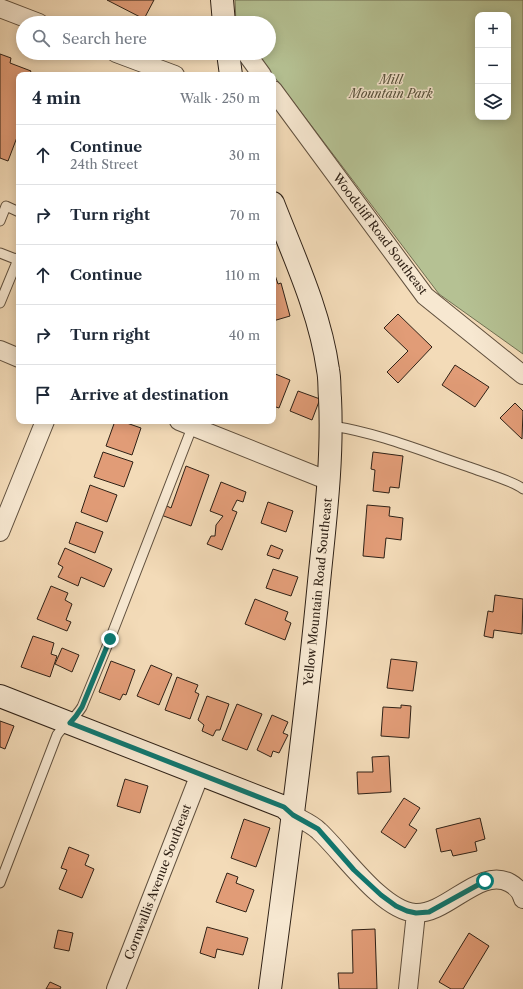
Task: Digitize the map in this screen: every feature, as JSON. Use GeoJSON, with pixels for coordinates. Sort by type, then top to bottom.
{"type":"FeatureCollection","features":[{"type":"Feature","properties":{"kind":"street"},"geometry":{"type":"LineString","coordinates":[[222,0],[223,16]]}},
{"type":"Feature","properties":{"kind":"street"},"geometry":{"type":"LineString","coordinates":[[0,8],[21,16]]}},
{"type":"Feature","properties":{"kind":"street"},"geometry":{"type":"LineString","coordinates":[[135,60],[167,72]]}},
{"type":"Feature","properties":{"kind":"street"},"geometry":{"type":"LineString","coordinates":[[229,60],[230,72]]}},
{"type":"Feature","properties":{"kind":"street"},"geometry":{"type":"LineString","coordinates":[[251,60],[260,72]]}},
{"type":"Feature","properties":{"kind":"street","name":"Woodcliff Road Southeast"},"geometry":{"type":"LineString","coordinates":[[276,94],[425,296],[523,375]]}},
{"type":"Feature","properties":{"kind":"street","name":"Yellow Mountain Road Southeast"},"geometry":{"type":"LineString","coordinates":[[270,989],[293,815],[316,619],[329,481],[332,426],[328,371],[322,337],[312,303],[276,211]]}},
{"type":"Feature","properties":{"kind":"street"},"geometry":{"type":"LineString","coordinates":[[0,350],[16,357]]}},
{"type":"Feature","properties":{"kind":"street"},"geometry":{"type":"LineString","coordinates":[[0,532],[44,424]]}},
{"type":"Feature","properties":{"kind":"street"},"geometry":{"type":"LineString","coordinates":[[190,424],[329,481]]}},
{"type":"Feature","properties":{"kind":"street"},"geometry":{"type":"LineString","coordinates":[[0,696],[284,807],[293,815],[318,829],[354,870],[386,899],[407,911],[416,913],[433,910],[485,881],[495,879],[506,881],[515,886],[521,893],[523,899]]}},
{"type":"Feature","properties":{"kind":"street","name":"Cornwallis Avenue Southeast"},"geometry":{"type":"LineString","coordinates":[[116,989],[200,774]]}},
{"type":"Feature","properties":{"kind":"street"},"geometry":{"type":"LineString","coordinates":[[408,989],[416,913]]}},
{"type":"Feature","properties":{"kind":"lane"},"geometry":{"type":"LineString","coordinates":[[0,221],[6,206],[16,211]]}},
{"type":"Feature","properties":{"kind":"lane"},"geometry":{"type":"LineString","coordinates":[[0,252],[16,258]]}},
{"type":"Feature","properties":{"kind":"lane"},"geometry":{"type":"LineString","coordinates":[[0,303],[16,264]]}},
{"type":"Feature","properties":{"kind":"lane"},"geometry":{"type":"LineString","coordinates":[[0,883],[57,735],[62,728],[70,723],[82,707],[107,646],[188,424]]}},
{"type":"Feature","properties":{"kind":"lane"},"geometry":{"type":"LineString","coordinates":[[332,426],[355,429],[407,446],[487,473],[523,489]]}},
{"type":"Feature","properties":{"kind":"green space","name":"Mill Mountain Park"},"geometry":{"type":"Polygon","coordinates":[[[235,0],[523,0],[523,354],[439,294],[276,79],[276,72],[271,72],[261,60],[276,60],[276,16],[236,16],[235,0]]]}},
{"type":"Feature","properties":{"kind":"building"},"geometry":{"type":"Polygon","coordinates":[[[107,0],[154,0],[146,16],[138,16],[107,0]]]}},
{"type":"Feature","properties":{"kind":"building"},"geometry":{"type":"Polygon","coordinates":[[[0,54],[11,58],[10,63],[31,71],[16,72],[16,140],[8,161],[0,158],[0,54]]]}},
{"type":"Feature","properties":{"kind":"building"},"geometry":{"type":"Polygon","coordinates":[[[276,278],[278,284],[281,283],[290,316],[276,320],[276,278]]]}},
{"type":"Feature","properties":{"kind":"building"},"geometry":{"type":"Polygon","coordinates":[[[398,314],[432,347],[398,383],[387,372],[408,351],[384,328],[398,314]]]}},
{"type":"Feature","properties":{"kind":"building"},"geometry":{"type":"Polygon","coordinates":[[[455,365],[489,387],[475,407],[442,385],[455,365]]]}},
{"type":"Feature","properties":{"kind":"building"},"geometry":{"type":"Polygon","coordinates":[[[276,374],[290,380],[279,408],[276,407],[276,374]]]}},
{"type":"Feature","properties":{"kind":"building"},"geometry":{"type":"Polygon","coordinates":[[[298,391],[320,399],[312,420],[290,411],[298,391]]]}},
{"type":"Feature","properties":{"kind":"building"},"geometry":{"type":"Polygon","coordinates":[[[515,403],[523,411],[522,439],[500,418],[515,403]]]}},
{"type":"Feature","properties":{"kind":"building"},"geometry":{"type":"Polygon","coordinates":[[[114,424],[130,424],[141,428],[132,455],[106,446],[114,424]]]}},
{"type":"Feature","properties":{"kind":"building"},"geometry":{"type":"Polygon","coordinates":[[[103,452],[133,462],[124,487],[94,477],[103,452]]]}},
{"type":"Feature","properties":{"kind":"building"},"geometry":{"type":"Polygon","coordinates":[[[373,452],[403,456],[399,488],[390,487],[389,493],[373,491],[375,470],[371,469],[373,452]]]}},
{"type":"Feature","properties":{"kind":"building"},"geometry":{"type":"Polygon","coordinates":[[[186,466],[209,475],[191,526],[161,515],[165,505],[171,508],[186,466]]]}},
{"type":"Feature","properties":{"kind":"building"},"geometry":{"type":"Polygon","coordinates":[[[221,482],[246,492],[243,502],[237,500],[232,510],[237,512],[222,550],[207,544],[211,536],[215,536],[216,525],[223,516],[210,511],[221,482]]]}},
{"type":"Feature","properties":{"kind":"building"},"geometry":{"type":"Polygon","coordinates":[[[90,485],[117,495],[107,522],[81,512],[90,485]]]}},
{"type":"Feature","properties":{"kind":"building"},"geometry":{"type":"Polygon","coordinates":[[[268,502],[293,511],[286,532],[261,523],[268,502]]]}},
{"type":"Feature","properties":{"kind":"building"},"geometry":{"type":"Polygon","coordinates":[[[367,505],[390,507],[389,516],[403,518],[401,540],[386,538],[384,558],[363,556],[367,505]]]}},
{"type":"Feature","properties":{"kind":"building"},"geometry":{"type":"Polygon","coordinates":[[[76,522],[103,532],[95,553],[69,543],[76,522]]]}},
{"type":"Feature","properties":{"kind":"building"},"geometry":{"type":"Polygon","coordinates":[[[271,545],[283,550],[279,559],[267,555],[271,545]]]}},
{"type":"Feature","properties":{"kind":"building"},"geometry":{"type":"Polygon","coordinates":[[[65,548],[112,569],[104,587],[81,577],[78,586],[58,577],[63,567],[58,564],[65,548]]]}},
{"type":"Feature","properties":{"kind":"building"},"geometry":{"type":"Polygon","coordinates":[[[273,569],[298,577],[291,596],[266,588],[273,569]]]}},
{"type":"Feature","properties":{"kind":"building"},"geometry":{"type":"Polygon","coordinates":[[[51,586],[68,593],[65,600],[72,604],[66,620],[71,622],[67,631],[37,619],[51,586]]]}},
{"type":"Feature","properties":{"kind":"building"},"geometry":{"type":"Polygon","coordinates":[[[495,595],[523,599],[522,634],[494,630],[493,638],[484,636],[488,611],[493,612],[495,595]]]}},
{"type":"Feature","properties":{"kind":"building"},"geometry":{"type":"Polygon","coordinates":[[[255,599],[288,612],[285,620],[291,623],[285,640],[245,624],[255,599]]]}},
{"type":"Feature","properties":{"kind":"building"},"geometry":{"type":"Polygon","coordinates":[[[33,636],[54,643],[51,654],[57,656],[50,677],[21,667],[33,636]]]}},
{"type":"Feature","properties":{"kind":"building"},"geometry":{"type":"Polygon","coordinates":[[[62,648],[79,655],[72,672],[55,664],[62,648]]]}},
{"type":"Feature","properties":{"kind":"building"},"geometry":{"type":"Polygon","coordinates":[[[391,659],[417,662],[413,691],[387,688],[391,659]]]}},
{"type":"Feature","properties":{"kind":"building"},"geometry":{"type":"Polygon","coordinates":[[[111,661],[135,670],[126,695],[123,694],[120,700],[99,692],[111,661]]]}},
{"type":"Feature","properties":{"kind":"building"},"geometry":{"type":"Polygon","coordinates":[[[151,665],[172,674],[159,705],[137,696],[151,665]]]}},
{"type":"Feature","properties":{"kind":"building"},"geometry":{"type":"Polygon","coordinates":[[[177,677],[198,685],[195,692],[199,694],[190,719],[165,710],[177,677]]]}},
{"type":"Feature","properties":{"kind":"building"},"geometry":{"type":"Polygon","coordinates":[[[207,696],[229,704],[220,730],[216,730],[213,736],[202,731],[204,725],[198,720],[207,696]]]}},
{"type":"Feature","properties":{"kind":"building"},"geometry":{"type":"Polygon","coordinates":[[[237,704],[262,714],[247,750],[222,740],[237,704]]]}},
{"type":"Feature","properties":{"kind":"building"},"geometry":{"type":"Polygon","coordinates":[[[401,705],[411,706],[409,738],[381,736],[383,707],[401,708],[401,705]]]}},
{"type":"Feature","properties":{"kind":"building"},"geometry":{"type":"Polygon","coordinates":[[[272,715],[288,722],[283,733],[288,735],[279,753],[273,751],[271,757],[257,750],[272,715]]]}},
{"type":"Feature","properties":{"kind":"building"},"geometry":{"type":"Polygon","coordinates":[[[0,721],[14,726],[5,749],[0,747],[0,721]]]}},
{"type":"Feature","properties":{"kind":"building"},"geometry":{"type":"Polygon","coordinates":[[[389,756],[391,792],[358,794],[357,772],[373,772],[372,757],[389,756]]]}},
{"type":"Feature","properties":{"kind":"building"},"geometry":{"type":"Polygon","coordinates":[[[125,779],[148,786],[140,813],[117,806],[125,779]]]}},
{"type":"Feature","properties":{"kind":"building"},"geometry":{"type":"Polygon","coordinates":[[[404,798],[420,808],[409,825],[417,830],[405,848],[381,832],[404,798]]]}},
{"type":"Feature","properties":{"kind":"building"},"geometry":{"type":"Polygon","coordinates":[[[480,818],[485,839],[475,842],[477,851],[453,856],[451,850],[441,852],[436,829],[480,818]]]}},
{"type":"Feature","properties":{"kind":"building"},"geometry":{"type":"Polygon","coordinates":[[[244,819],[270,828],[256,867],[231,858],[244,819]]]}},
{"type":"Feature","properties":{"kind":"building"},"geometry":{"type":"Polygon","coordinates":[[[69,847],[89,855],[85,865],[94,869],[82,898],[59,889],[67,870],[61,868],[69,847]]]}},
{"type":"Feature","properties":{"kind":"building"},"geometry":{"type":"Polygon","coordinates":[[[227,873],[238,877],[236,883],[254,890],[246,912],[216,902],[227,873]]]}},
{"type":"Feature","properties":{"kind":"building"},"geometry":{"type":"Polygon","coordinates":[[[207,927],[248,938],[243,955],[217,949],[215,958],[200,953],[207,927]]]}},
{"type":"Feature","properties":{"kind":"building"},"geometry":{"type":"Polygon","coordinates":[[[375,929],[377,989],[339,989],[338,973],[353,973],[352,930],[375,929]]]}},
{"type":"Feature","properties":{"kind":"building"},"geometry":{"type":"Polygon","coordinates":[[[58,930],[73,933],[69,951],[54,948],[58,930]]]}},
{"type":"Feature","properties":{"kind":"building"},"geometry":{"type":"Polygon","coordinates":[[[469,933],[489,946],[463,989],[451,989],[439,982],[469,933]]]}},
{"type":"Feature","properties":{"kind":"building"},"geometry":{"type":"Polygon","coordinates":[[[50,982],[61,987],[60,989],[46,989],[50,982]]]}},
{"type":"Feature","properties":{"kind":"route"},"geometry":{"type":"LineString","coordinates":[[110,639],[82,707],[70,723],[284,807],[293,815],[318,829],[354,870],[381,895],[396,906],[407,911],[416,913],[429,912],[485,881]]}}]}
